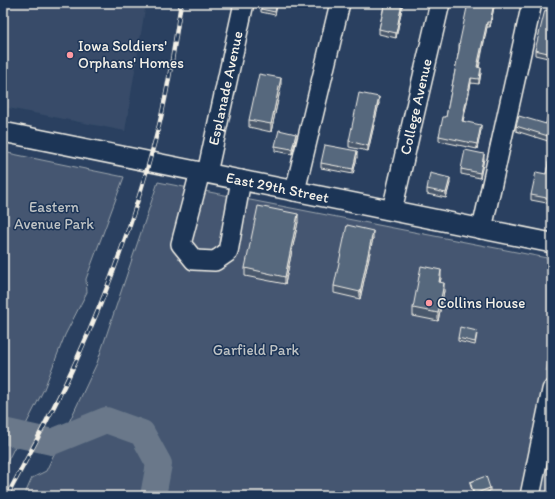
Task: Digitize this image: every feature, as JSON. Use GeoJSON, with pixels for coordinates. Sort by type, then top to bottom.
{"type":"FeatureCollection","features":[{"type":"Feature","properties":{"kind":"street","name":"Esplanade Avenue"},"geometry":{"type":"LineString","coordinates":[[241,180],[228,252],[215,261],[194,260],[181,244],[204,172],[244,3]]}},
{"type":"Feature","properties":{"kind":"street"},"geometry":{"type":"LineString","coordinates":[[295,191],[340,3]]}},
{"type":"Feature","properties":{"kind":"street","name":"College Avenue"},"geometry":{"type":"LineString","coordinates":[[392,210],[440,3]]}},
{"type":"Feature","properties":{"kind":"street"},"geometry":{"type":"LineString","coordinates":[[482,229],[532,3]]}},
{"type":"Feature","properties":{"kind":"street","name":"East 29th Street"},"geometry":{"type":"LineString","coordinates":[[3,132],[552,243]]}},
{"type":"Feature","properties":{"kind":"street"},"geometry":{"type":"LineString","coordinates":[[530,496],[552,390]]}},
{"type":"Feature","properties":{"kind":"shaded area","name":"Iowa Soldiers' Orphans' Homes"},"geometry":{"type":"Polygon","coordinates":[[[3,3],[146,3],[125,131],[3,107],[3,3]]]}},
{"type":"Feature","properties":{"kind":"green space","name":"Eastern Avenue Park"},"geometry":{"type":"Polygon","coordinates":[[[3,152],[124,177],[86,279],[87,292],[65,335],[44,389],[3,470],[3,152]]]}},
{"type":"Feature","properties":{"kind":"green space","name":"Garfield Park"},"geometry":{"type":"Polygon","coordinates":[[[158,182],[552,259],[552,343],[546,371],[552,373],[552,496],[24,496],[32,478],[46,471],[97,363],[158,182]]]}},
{"type":"Feature","properties":{"kind":"building"},"geometry":{"type":"Polygon","coordinates":[[[263,3],[277,3],[275,12],[261,9],[263,3]]]}},
{"type":"Feature","properties":{"kind":"building"},"geometry":{"type":"Polygon","coordinates":[[[385,3],[402,3],[396,33],[379,29],[385,3]]]}},
{"type":"Feature","properties":{"kind":"building"},"geometry":{"type":"Polygon","coordinates":[[[468,3],[494,3],[490,22],[487,22],[477,67],[481,68],[479,79],[471,78],[462,121],[481,125],[477,144],[439,136],[443,117],[446,117],[468,3]]]}},
{"type":"Feature","properties":{"kind":"building"},"geometry":{"type":"Polygon","coordinates":[[[545,10],[552,12],[552,54],[535,50],[545,10]]]}},
{"type":"Feature","properties":{"kind":"building"},"geometry":{"type":"Polygon","coordinates":[[[259,74],[281,78],[271,124],[249,120],[259,74]]]}},
{"type":"Feature","properties":{"kind":"building"},"geometry":{"type":"Polygon","coordinates":[[[552,75],[552,86],[550,86],[552,75]]]}},
{"type":"Feature","properties":{"kind":"building"},"geometry":{"type":"Polygon","coordinates":[[[359,93],[379,97],[368,146],[349,141],[359,93]]]}},
{"type":"Feature","properties":{"kind":"building"},"geometry":{"type":"Polygon","coordinates":[[[552,95],[552,139],[548,138],[548,136],[516,126],[519,116],[546,124],[552,95]]]}},
{"type":"Feature","properties":{"kind":"building"},"geometry":{"type":"Polygon","coordinates":[[[279,130],[296,134],[292,149],[275,146],[279,130]]]}},
{"type":"Feature","properties":{"kind":"building"},"geometry":{"type":"Polygon","coordinates":[[[552,144],[552,199],[531,195],[536,172],[546,174],[552,144]]]}},
{"type":"Feature","properties":{"kind":"building"},"geometry":{"type":"Polygon","coordinates":[[[325,145],[357,151],[353,169],[321,163],[325,145]]]}},
{"type":"Feature","properties":{"kind":"building"},"geometry":{"type":"Polygon","coordinates":[[[465,150],[484,154],[480,173],[461,169],[465,150]]]}},
{"type":"Feature","properties":{"kind":"building"},"geometry":{"type":"Polygon","coordinates":[[[430,173],[450,178],[446,193],[427,189],[430,173]]]}},
{"type":"Feature","properties":{"kind":"building"},"geometry":{"type":"Polygon","coordinates":[[[258,206],[298,214],[285,277],[245,268],[258,206]]]}},
{"type":"Feature","properties":{"kind":"building"},"geometry":{"type":"Polygon","coordinates":[[[347,225],[373,231],[360,292],[334,286],[347,225]]]}},
{"type":"Feature","properties":{"kind":"building","name":"Collins House"},"geometry":{"type":"Polygon","coordinates":[[[421,266],[441,270],[439,282],[444,283],[438,313],[413,308],[421,266]]]}},
{"type":"Feature","properties":{"kind":"building"},"geometry":{"type":"Polygon","coordinates":[[[460,327],[477,331],[475,342],[458,338],[460,327]]]}},
{"type":"Feature","properties":{"kind":"building"},"geometry":{"type":"Polygon","coordinates":[[[486,476],[490,488],[474,494],[470,482],[486,476]]]}},
{"type":"Feature","properties":{"kind":"waterway"},"geometry":{"type":"LineString","coordinates":[[3,431],[52,442],[106,420],[142,433],[159,464],[153,496]]}},
{"type":"Feature","properties":{"kind":"railway"},"geometry":{"type":"LineString","coordinates":[[7,496],[76,361],[111,279],[140,194],[160,120],[181,3]]}},
{"type":"Feature","properties":{"kind":"place","name":"Iowa Soldiers' Orphans' Homes"},"geometry":{"type":"Point","coordinates":[70,55]}},
{"type":"Feature","properties":{"kind":"place","name":"Collins House"},"geometry":{"type":"Point","coordinates":[429,303]}}]}
